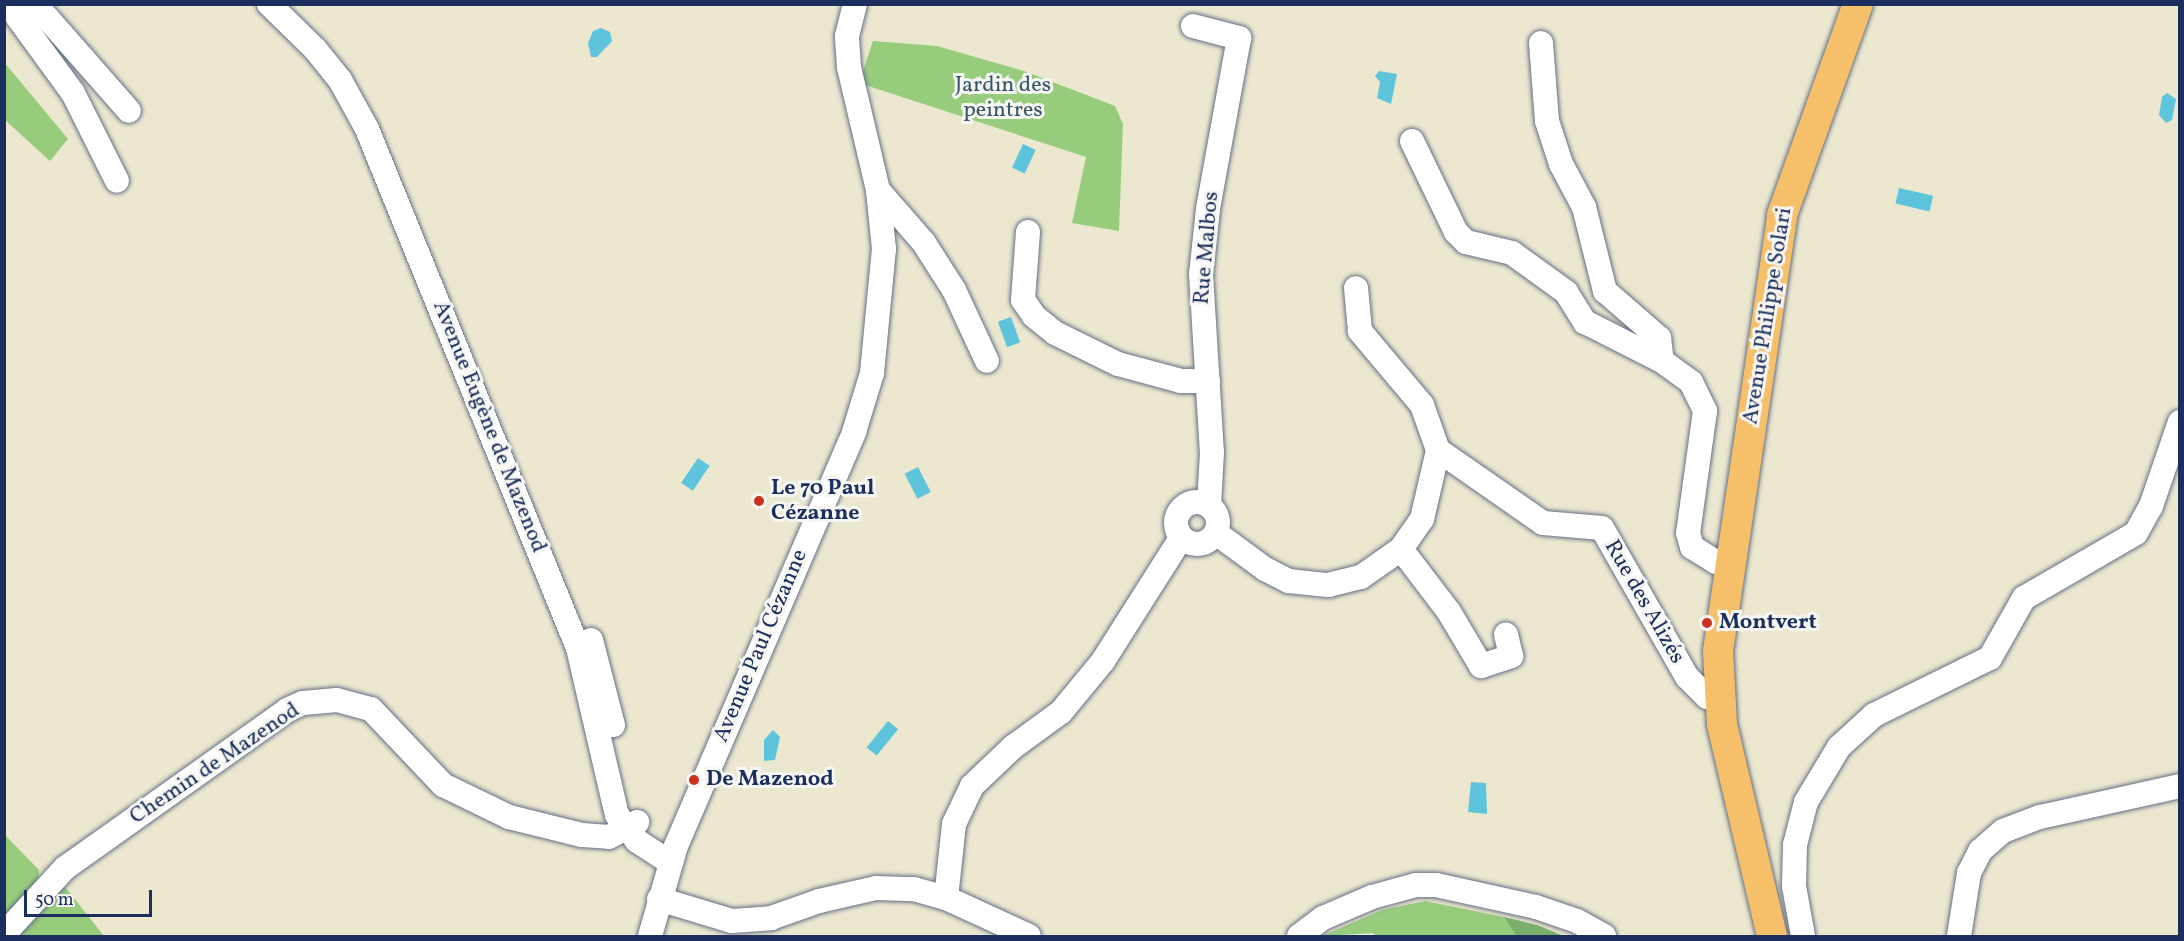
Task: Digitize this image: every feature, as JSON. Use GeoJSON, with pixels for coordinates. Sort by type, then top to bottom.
{"type":"FeatureCollection","features":[{"type":"Feature","properties":{"kind":"main road","name":"Avenue Philippe Solari"},"geometry":{"type":"LineString","coordinates":[[1772,936],[1729,762],[1720,700],[1718,651],[1782,215],[1858,4]]}},
{"type":"Feature","properties":{"kind":"street"},"geometry":{"type":"LineString","coordinates":[[8,4],[74,93],[117,181]]}},
{"type":"Feature","properties":{"kind":"street"},"geometry":{"type":"LineString","coordinates":[[36,4],[129,111]]}},
{"type":"Feature","properties":{"kind":"street","name":"Avenue Eugène de Mazenod"},"geometry":{"type":"LineString","coordinates":[[268,4],[315,49],[340,80],[379,156],[578,648],[617,815],[631,826]]}},
{"type":"Feature","properties":{"kind":"street","name":"Avenue Eugène de Mazenod"},"geometry":{"type":"LineString","coordinates":[[291,4],[348,68],[370,101],[393,152],[580,610],[602,675],[631,826]]}},
{"type":"Feature","properties":{"kind":"street","name":"Avenue Paul Cézanne"},"geometry":{"type":"LineString","coordinates":[[650,936],[673,855],[854,432],[872,373],[884,249],[878,190],[849,67],[847,36],[855,4]]}},
{"type":"Feature","properties":{"kind":"street","name":"Rue Malbos"},"geometry":{"type":"LineString","coordinates":[[1193,26],[1239,38],[1208,209],[1201,274],[1212,452],[1209,506]]}},
{"type":"Feature","properties":{"kind":"street"},"geometry":{"type":"LineString","coordinates":[[1541,43],[1547,121],[1561,164],[1584,207],[1605,291],[1659,338],[1662,361]]}},
{"type":"Feature","properties":{"kind":"street"},"geometry":{"type":"LineString","coordinates":[[1412,141],[1456,232],[1466,242],[1512,253],[1566,292],[1585,322],[1662,361],[1691,382],[1705,411],[1688,533],[1692,547],[1716,562],[1730,566]]}},
{"type":"Feature","properties":{"kind":"street"},"geometry":{"type":"LineString","coordinates":[[878,190],[924,243],[942,271],[987,362]]}},
{"type":"Feature","properties":{"kind":"street"},"geometry":{"type":"LineString","coordinates":[[1028,232],[1023,300],[1034,316],[1055,333],[1118,364],[1181,381],[1208,381]]}},
{"type":"Feature","properties":{"kind":"street"},"geometry":{"type":"LineString","coordinates":[[1216,533],[1265,569],[1289,581],[1328,585],[1361,577],[1401,549],[1422,519],[1438,450],[1422,405],[1360,331],[1356,288]]}},
{"type":"Feature","properties":{"kind":"street"},"geometry":{"type":"LineString","coordinates":[[1803,936],[1794,886],[1795,845],[1806,802],[1839,747],[1874,715],[1990,658],[2024,598],[2136,533],[2151,506],[2180,422]]}},
{"type":"Feature","properties":{"kind":"street","name":"Rue des Alizés"},"geometry":{"type":"LineString","coordinates":[[1438,450],[1543,523],[1602,528],[1687,677],[1707,697],[1720,700]]}},
{"type":"Feature","properties":{"kind":"street"},"geometry":{"type":"LineString","coordinates":[[1191,503],[1209,506],[1218,522],[1216,533],[1200,544],[1181,538],[1175,521],[1180,509],[1191,503]]}},
{"type":"Feature","properties":{"kind":"street"},"geometry":{"type":"LineString","coordinates":[[946,898],[954,824],[972,786],[1013,747],[1061,712],[1103,661],[1181,538]]}},
{"type":"Feature","properties":{"kind":"street"},"geometry":{"type":"LineString","coordinates":[[1401,549],[1449,612],[1481,666],[1511,656],[1506,635]]}},
{"type":"Feature","properties":{"kind":"street","name":"Chemin de Mazenod"},"geometry":{"type":"LineString","coordinates":[[4,934],[65,868],[287,710],[303,702],[337,700],[371,710],[443,785],[509,817],[582,835],[609,837],[631,826]]}},
{"type":"Feature","properties":{"kind":"street"},"geometry":{"type":"LineString","coordinates":[[1959,936],[1970,873],[1980,852],[2002,831],[2083,806],[2180,786]]}},
{"type":"Feature","properties":{"kind":"street"},"geometry":{"type":"LineString","coordinates":[[631,826],[673,855]]}},
{"type":"Feature","properties":{"kind":"street"},"geometry":{"type":"LineString","coordinates":[[1299,936],[1323,918],[1372,897],[1416,885],[1436,885],[1536,906],[1577,921],[1604,936]]}},
{"type":"Feature","properties":{"kind":"street"},"geometry":{"type":"LineString","coordinates":[[659,899],[732,921],[771,918],[819,901],[876,888],[914,889],[946,898],[1029,936]]}},
{"type":"Feature","properties":{"kind":"green space","name":"Jardin des peintres"},"geometry":{"type":"Polygon","coordinates":[[[873,41],[937,46],[1024,71],[1115,106],[1123,124],[1119,231],[1072,223],[1086,157],[859,83],[873,41]]]}},
{"type":"Feature","properties":{"kind":"green space"},"geometry":{"type":"Polygon","coordinates":[[[4,62],[68,139],[50,161],[5,120],[4,62]]]}},
{"type":"Feature","properties":{"kind":"green space"},"geometry":{"type":"Polygon","coordinates":[[[5,835],[39,870],[38,893],[5,929],[5,835]]]}},
{"type":"Feature","properties":{"kind":"green space"},"geometry":{"type":"Polygon","coordinates":[[[66,888],[104,936],[8,936],[52,889],[66,888]]]}},
{"type":"Feature","properties":{"kind":"green space"},"geometry":{"type":"Polygon","coordinates":[[[1425,901],[1504,917],[1516,936],[1375,936],[1373,933],[1322,936],[1382,910],[1425,901]]]}},
{"type":"Feature","properties":{"kind":"green space"},"geometry":{"type":"Polygon","coordinates":[[[1504,917],[1537,925],[1564,936],[1516,936],[1504,917]]]}},
{"type":"Feature","properties":{"kind":"water"},"geometry":{"type":"Polygon","coordinates":[[[601,28],[610,32],[612,41],[597,57],[591,57],[588,43],[593,31],[601,28]]]}},
{"type":"Feature","properties":{"kind":"water"},"geometry":{"type":"Polygon","coordinates":[[[1379,71],[1397,74],[1391,104],[1377,98],[1380,82],[1375,76],[1379,71]]]}},
{"type":"Feature","properties":{"kind":"water"},"geometry":{"type":"Polygon","coordinates":[[[2167,93],[2176,99],[2172,120],[2166,123],[2159,115],[2162,97],[2167,93]]]}},
{"type":"Feature","properties":{"kind":"water"},"geometry":{"type":"Polygon","coordinates":[[[1023,144],[1036,150],[1025,173],[1012,168],[1023,144]]]}},
{"type":"Feature","properties":{"kind":"water"},"geometry":{"type":"Polygon","coordinates":[[[1899,188],[1933,196],[1930,211],[1895,204],[1899,188]]]}},
{"type":"Feature","properties":{"kind":"water"},"geometry":{"type":"Polygon","coordinates":[[[1011,317],[1020,342],[1007,347],[998,322],[1011,317]]]}},
{"type":"Feature","properties":{"kind":"water"},"geometry":{"type":"Polygon","coordinates":[[[698,458],[710,466],[693,491],[681,483],[698,458]]]}},
{"type":"Feature","properties":{"kind":"water"},"geometry":{"type":"Polygon","coordinates":[[[918,467],[931,492],[917,499],[905,474],[918,467]]]}},
{"type":"Feature","properties":{"kind":"water"},"geometry":{"type":"Polygon","coordinates":[[[888,721],[898,729],[877,756],[867,747],[888,721]]]}},
{"type":"Feature","properties":{"kind":"water"},"geometry":{"type":"Polygon","coordinates":[[[773,730],[780,737],[775,760],[764,761],[764,740],[773,730]]]}},
{"type":"Feature","properties":{"kind":"water"},"geometry":{"type":"Polygon","coordinates":[[[1471,782],[1486,783],[1487,814],[1468,812],[1471,782]]]}},
{"type":"Feature","properties":{"kind":"place","name":"Le 70 Paul Cézanne"},"geometry":{"type":"Point","coordinates":[759,501]}},
{"type":"Feature","properties":{"kind":"place","name":"Montvert"},"geometry":{"type":"Point","coordinates":[1707,623]}},
{"type":"Feature","properties":{"kind":"place","name":"De Mazenod"},"geometry":{"type":"Point","coordinates":[694,780]}}]}
